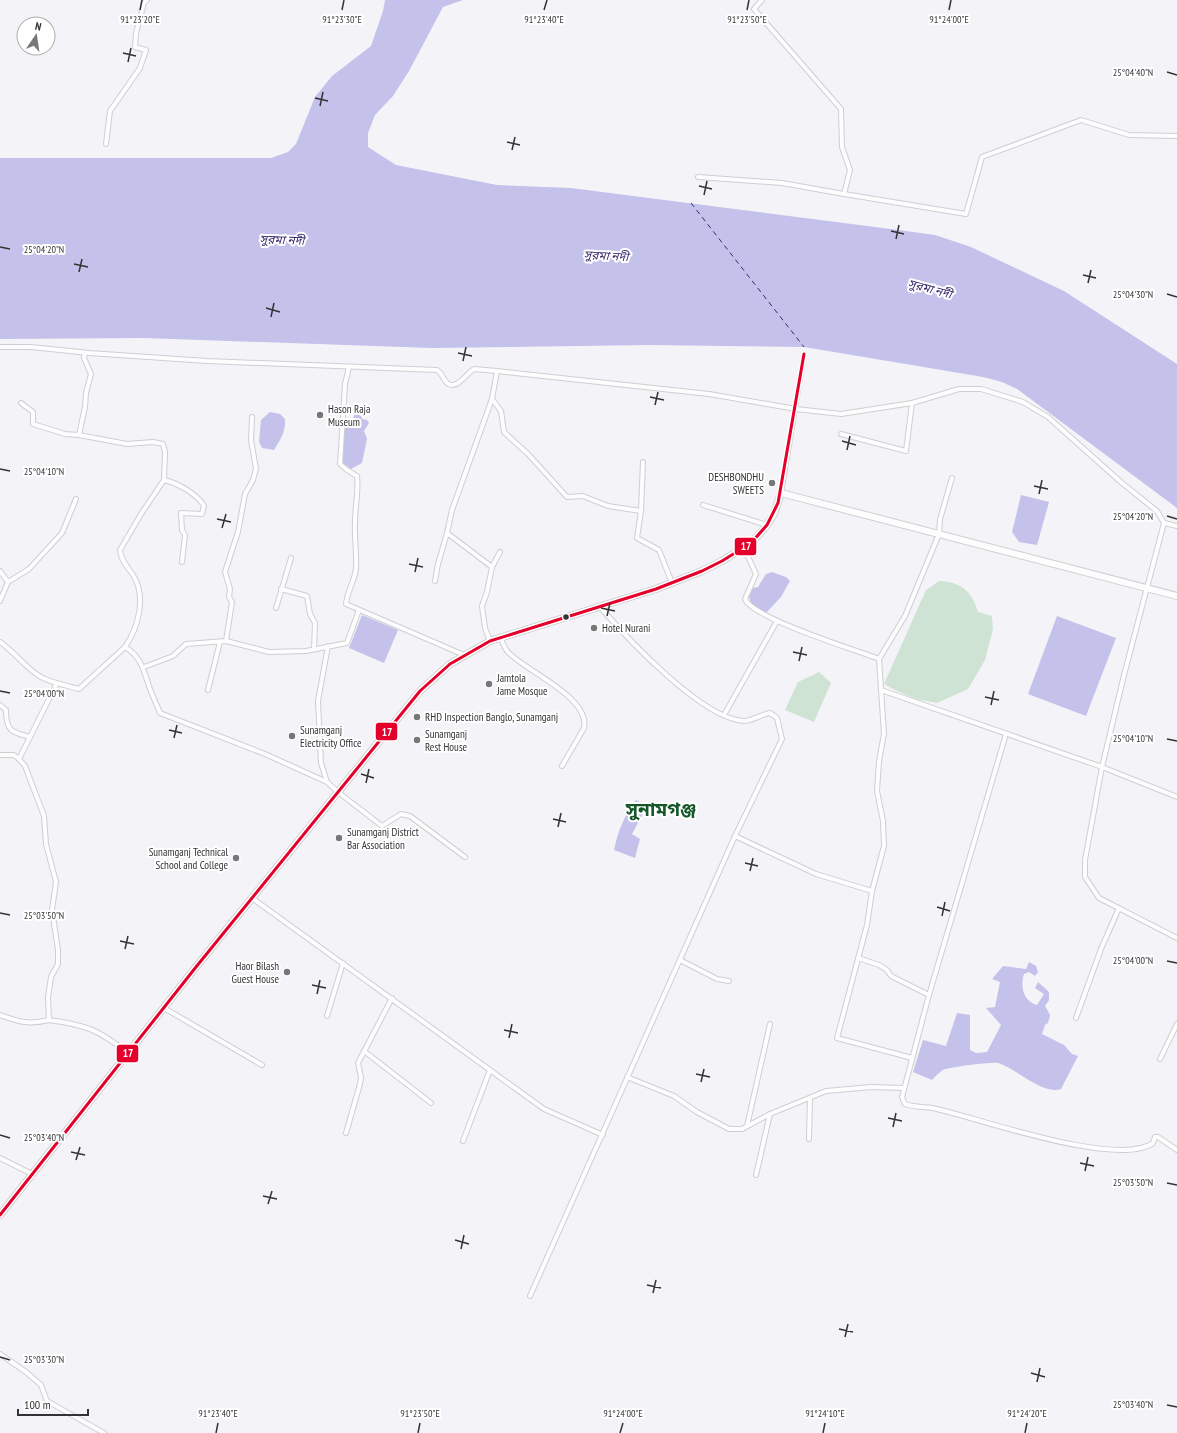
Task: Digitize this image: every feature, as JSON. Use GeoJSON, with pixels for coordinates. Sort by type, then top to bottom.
{"type":"FeatureCollection","features":[{"type":"Feature","properties":{"kind":"main road"},"geometry":{"type":"LineString","coordinates":[[0,1215],[252,898],[420,691],[450,664],[490,641],[600,607],[672,583],[702,571],[744,548],[767,525],[778,503],[781,492],[1177,596]]}},
{"type":"Feature","properties":{"kind":"street"},"geometry":{"type":"LineString","coordinates":[[106,144],[110,111],[140,68],[146,50],[135,46],[136,33],[144,3],[147,0]]}},
{"type":"Feature","properties":{"kind":"street"},"geometry":{"type":"LineString","coordinates":[[762,0],[754,9],[841,109],[842,147],[850,170],[844,194]]}},
{"type":"Feature","properties":{"kind":"street"},"geometry":{"type":"LineString","coordinates":[[698,178],[782,183],[966,214],[982,157],[1081,120],[1129,135],[1177,136]]}},
{"type":"Feature","properties":{"kind":"street"},"geometry":{"type":"LineString","coordinates":[[0,347],[31,347],[85,353],[207,361],[438,370],[447,383],[452,385],[456,384],[474,369],[709,394],[796,409],[841,414],[912,403],[959,389],[981,389],[1023,402],[1048,417],[1122,483],[1157,511],[1164,523],[1102,767],[1085,860],[1085,878],[1099,898],[1177,938]]}},
{"type":"Feature","properties":{"kind":"street"},"geometry":{"type":"LineString","coordinates":[[79,435],[85,407],[86,393],[91,374],[84,358],[85,353]]}},
{"type":"Feature","properties":{"kind":"street"},"geometry":{"type":"LineString","coordinates":[[781,492],[804,354]]}},
{"type":"Feature","properties":{"kind":"street"},"geometry":{"type":"LineString","coordinates":[[349,367],[345,384],[340,464],[357,476],[359,491],[356,502],[355,520],[356,569],[347,593],[346,604],[464,655]]}},
{"type":"Feature","properties":{"kind":"street"},"geometry":{"type":"LineString","coordinates":[[435,581],[452,510],[492,399],[498,371]]}},
{"type":"Feature","properties":{"kind":"street"},"geometry":{"type":"LineString","coordinates":[[492,399],[500,411],[504,432],[528,454],[567,498],[583,496],[608,506],[641,511]]}},
{"type":"Feature","properties":{"kind":"street"},"geometry":{"type":"LineString","coordinates":[[0,642],[18,655],[36,674],[57,683],[81,688],[125,647],[140,613],[139,592],[134,577],[124,563],[120,550],[141,514],[164,480],[165,452],[163,444],[154,442],[127,444],[79,435],[65,434],[33,424],[33,412],[21,403]]}},
{"type":"Feature","properties":{"kind":"street"},"geometry":{"type":"LineString","coordinates":[[841,434],[906,451],[912,403]]}},
{"type":"Feature","properties":{"kind":"street"},"geometry":{"type":"LineString","coordinates":[[226,641],[232,602],[229,597],[230,589],[225,572],[238,532],[245,494],[253,480],[256,469],[254,465],[251,440],[252,417]]}},
{"type":"Feature","properties":{"kind":"street"},"geometry":{"type":"LineString","coordinates":[[643,462],[641,511],[637,538],[659,550],[672,583]]}},
{"type":"Feature","properties":{"kind":"street"},"geometry":{"type":"LineString","coordinates":[[912,1058],[837,1038],[867,925],[872,891],[884,846],[883,821],[877,791],[884,734],[879,659],[905,616],[939,534],[940,519],[952,478]]}},
{"type":"Feature","properties":{"kind":"street"},"geometry":{"type":"LineString","coordinates":[[164,480],[175,482],[200,498],[204,506],[202,514],[181,513],[182,530],[186,535],[182,562]]}},
{"type":"Feature","properties":{"kind":"street"},"geometry":{"type":"LineString","coordinates":[[0,601],[8,582],[29,569],[44,551],[57,541],[62,534],[76,499]]}},
{"type":"Feature","properties":{"kind":"street"},"geometry":{"type":"LineString","coordinates":[[703,505],[767,525]]}},
{"type":"Feature","properties":{"kind":"street"},"geometry":{"type":"LineString","coordinates":[[1164,523],[1177,526]]}},
{"type":"Feature","properties":{"kind":"street"},"geometry":{"type":"LineString","coordinates":[[447,533],[492,567]]}},
{"type":"Feature","properties":{"kind":"street"},"geometry":{"type":"LineString","coordinates":[[744,548],[756,574],[745,599],[746,602],[757,611],[777,621],[879,659]]}},
{"type":"Feature","properties":{"kind":"street"},"geometry":{"type":"LineString","coordinates":[[490,641],[485,628],[482,606],[487,592],[492,567],[500,552]]}},
{"type":"Feature","properties":{"kind":"street"},"geometry":{"type":"LineString","coordinates":[[276,608],[291,558]]}},
{"type":"Feature","properties":{"kind":"street"},"geometry":{"type":"LineString","coordinates":[[0,571],[8,582]]}},
{"type":"Feature","properties":{"kind":"street"},"geometry":{"type":"LineString","coordinates":[[281,589],[307,596],[310,614],[315,623],[314,649]]}},
{"type":"Feature","properties":{"kind":"street"},"geometry":{"type":"LineString","coordinates":[[530,1296],[735,836],[782,740],[777,718],[770,713],[745,721],[713,711],[655,665],[626,638],[600,607]]}},
{"type":"Feature","properties":{"kind":"street"},"geometry":{"type":"LineString","coordinates":[[144,667],[173,656],[186,644],[226,641],[269,652],[306,651],[347,643],[359,610]]}},
{"type":"Feature","properties":{"kind":"street"},"geometry":{"type":"LineString","coordinates":[[724,715],[777,621]]}},
{"type":"Feature","properties":{"kind":"street"},"geometry":{"type":"LineString","coordinates":[[500,637],[507,652],[565,693],[581,712],[584,719],[584,728],[562,766]]}},
{"type":"Feature","properties":{"kind":"street"},"geometry":{"type":"LineString","coordinates":[[208,690],[220,642]]}},
{"type":"Feature","properties":{"kind":"street"},"geometry":{"type":"LineString","coordinates":[[327,782],[321,763],[318,713],[319,689],[328,646]]}},
{"type":"Feature","properties":{"kind":"street"},"geometry":{"type":"LineString","coordinates":[[125,647],[144,667],[148,684],[160,713],[266,754],[327,782],[382,826],[401,814],[410,816],[465,857]]}},
{"type":"Feature","properties":{"kind":"street"},"geometry":{"type":"LineString","coordinates":[[19,759],[57,683]]}},
{"type":"Feature","properties":{"kind":"street"},"geometry":{"type":"LineString","coordinates":[[881,690],[1102,767],[1177,797]]}},
{"type":"Feature","properties":{"kind":"street"},"geometry":{"type":"LineString","coordinates":[[0,705],[6,710],[7,724],[14,733],[30,737]]}},
{"type":"Feature","properties":{"kind":"street"},"geometry":{"type":"LineString","coordinates":[[1006,734],[928,994],[902,1097],[905,1104],[912,1106],[937,1109],[1054,1140],[1100,1149],[1127,1151],[1148,1147],[1152,1144],[1155,1137],[1158,1137],[1177,1150]]}},
{"type":"Feature","properties":{"kind":"street"},"geometry":{"type":"LineString","coordinates":[[0,755],[14,755],[25,766],[44,816],[46,844],[56,882],[52,910],[58,950],[58,964],[51,977],[48,997],[50,1020]]}},
{"type":"Feature","properties":{"kind":"street"},"geometry":{"type":"LineString","coordinates":[[735,836],[816,874],[872,891]]}},
{"type":"Feature","properties":{"kind":"street"},"geometry":{"type":"LineString","coordinates":[[252,898],[544,1109],[603,1135]]}},
{"type":"Feature","properties":{"kind":"street"},"geometry":{"type":"LineString","coordinates":[[1076,1018],[1098,955],[1119,908]]}},
{"type":"Feature","properties":{"kind":"street"},"geometry":{"type":"LineString","coordinates":[[858,958],[879,964],[887,970],[891,976],[928,994]]}},
{"type":"Feature","properties":{"kind":"street"},"geometry":{"type":"LineString","coordinates":[[680,960],[717,979],[729,981]]}},
{"type":"Feature","properties":{"kind":"street"},"geometry":{"type":"LineString","coordinates":[[327,1016],[343,963]]}},
{"type":"Feature","properties":{"kind":"street"},"geometry":{"type":"LineString","coordinates":[[346,1133],[360,1084],[361,1077],[358,1062],[392,998]]}},
{"type":"Feature","properties":{"kind":"street"},"geometry":{"type":"LineString","coordinates":[[164,1008],[262,1065]]}},
{"type":"Feature","properties":{"kind":"street"},"geometry":{"type":"LineString","coordinates":[[0,1015],[16,1021],[33,1024],[50,1020],[79,1024],[96,1030],[129,1054]]}},
{"type":"Feature","properties":{"kind":"street"},"geometry":{"type":"LineString","coordinates":[[747,1126],[770,1024]]}},
{"type":"Feature","properties":{"kind":"street"},"geometry":{"type":"LineString","coordinates":[[1160,1059],[1177,1024]]}},
{"type":"Feature","properties":{"kind":"street"},"geometry":{"type":"LineString","coordinates":[[364,1051],[431,1103]]}},
{"type":"Feature","properties":{"kind":"street"},"geometry":{"type":"LineString","coordinates":[[463,1141],[490,1070]]}},
{"type":"Feature","properties":{"kind":"street"},"geometry":{"type":"LineString","coordinates":[[627,1078],[674,1096],[697,1112],[729,1129],[742,1129],[770,1114],[826,1091],[871,1087],[904,1088]]}},
{"type":"Feature","properties":{"kind":"street"},"geometry":{"type":"LineString","coordinates":[[809,1139],[810,1098]]}},
{"type":"Feature","properties":{"kind":"street"},"geometry":{"type":"LineString","coordinates":[[756,1175],[770,1114]]}},
{"type":"Feature","properties":{"kind":"street"},"geometry":{"type":"LineString","coordinates":[[0,1158],[32,1174]]}},
{"type":"Feature","properties":{"kind":"street"},"geometry":{"type":"LineString","coordinates":[[0,1354],[26,1372],[41,1385],[47,1401],[104,1433]]}},
{"type":"Feature","properties":{"kind":"green space"},"geometry":{"type":"Polygon","coordinates":[[[939,581],[954,583],[969,593],[978,612],[992,616],[993,629],[985,660],[968,689],[937,703],[916,699],[884,684],[926,590],[939,581]]]}},
{"type":"Feature","properties":{"kind":"green space"},"geometry":{"type":"Polygon","coordinates":[[[819,672],[831,683],[814,722],[785,710],[798,682],[819,672]]]}},
{"type":"Feature","properties":{"kind":"water","name":"সুরমা নদী"},"geometry":{"type":"Polygon","coordinates":[[[385,0],[463,0],[443,7],[409,71],[393,96],[375,115],[368,133],[368,147],[396,165],[497,185],[571,188],[935,235],[971,247],[1064,291],[1177,364],[1177,508],[1017,389],[1002,382],[983,377],[804,347],[649,345],[432,348],[144,338],[0,339],[0,158],[271,158],[288,152],[296,144],[315,97],[332,76],[371,46],[383,11],[385,0]]]}},
{"type":"Feature","properties":{"kind":"water"},"geometry":{"type":"Polygon","coordinates":[[[270,412],[280,414],[285,419],[284,432],[274,450],[262,448],[259,442],[261,420],[270,412]]]}},
{"type":"Feature","properties":{"kind":"water"},"geometry":{"type":"Polygon","coordinates":[[[355,413],[361,416],[362,419],[367,420],[369,423],[364,431],[367,439],[362,463],[351,469],[341,462],[344,423],[345,420],[353,419],[355,413]]]}},
{"type":"Feature","properties":{"kind":"water"},"geometry":{"type":"Polygon","coordinates":[[[1021,495],[1049,502],[1037,545],[1019,542],[1012,532],[1021,495]]]}},
{"type":"Feature","properties":{"kind":"water"},"geometry":{"type":"Polygon","coordinates":[[[772,572],[786,577],[790,581],[781,597],[766,613],[751,604],[749,596],[753,588],[758,587],[766,574],[772,572]]]}},
{"type":"Feature","properties":{"kind":"water"},"geometry":{"type":"Polygon","coordinates":[[[362,615],[398,630],[384,663],[349,648],[362,615]]]}},
{"type":"Feature","properties":{"kind":"water"},"geometry":{"type":"Polygon","coordinates":[[[1057,616],[1116,638],[1086,716],[1028,694],[1057,616]]]}},
{"type":"Feature","properties":{"kind":"water"},"geometry":{"type":"Polygon","coordinates":[[[636,800],[647,806],[632,834],[640,839],[635,858],[614,850],[617,836],[622,824],[636,800]]]}},
{"type":"Feature","properties":{"kind":"water"},"geometry":{"type":"Polygon","coordinates":[[[1029,962],[1036,966],[1038,972],[1035,976],[1029,972],[1024,974],[1022,983],[1028,1000],[1037,1005],[1044,994],[1035,988],[1038,982],[1049,992],[1049,1000],[1045,1006],[1050,1015],[1048,1023],[1045,1025],[1042,1034],[1064,1045],[1072,1054],[1078,1056],[1061,1089],[1046,1089],[998,1063],[962,1066],[943,1070],[932,1080],[913,1072],[923,1040],[946,1046],[957,1013],[970,1015],[970,1050],[976,1053],[987,1052],[1001,1025],[986,1008],[995,1007],[1000,982],[992,979],[1003,966],[1026,969],[1029,962]]]}},
{"type":"Feature","properties":{"kind":"ferry route"},"geometry":{"type":"LineString","coordinates":[[691,203],[804,347]]}},
{"type":"Feature","properties":{"kind":"transit line","name":"17"},"geometry":{"type":"LineString","coordinates":[[0,1215],[196,967],[420,691],[450,664],[490,641],[656,589],[702,571],[722,561],[751,543],[767,525],[778,503],[804,354]]}},
{"type":"Feature","properties":{"kind":"place","name":"Hason Raja Museum"},"geometry":{"type":"Point","coordinates":[320,415]}},
{"type":"Feature","properties":{"kind":"place","name":"DESHBONDHU SWEETS"},"geometry":{"type":"Point","coordinates":[772,483]}},
{"type":"Feature","properties":{"kind":"place","name":"Hotel Nurani"},"geometry":{"type":"Point","coordinates":[594,628]}},
{"type":"Feature","properties":{"kind":"place","name":"Jamtola Jame Mosque"},"geometry":{"type":"Point","coordinates":[489,684]}},
{"type":"Feature","properties":{"kind":"place","name":"RHD Inspection Banglo, Sunamganj"},"geometry":{"type":"Point","coordinates":[417,717]}},
{"type":"Feature","properties":{"kind":"place","name":"Sunamganj Electricity Office"},"geometry":{"type":"Point","coordinates":[292,736]}},
{"type":"Feature","properties":{"kind":"place","name":"Sunamganj Rest House"},"geometry":{"type":"Point","coordinates":[417,740]}},
{"type":"Feature","properties":{"kind":"place","name":"Sunamganj District Bar Association"},"geometry":{"type":"Point","coordinates":[339,838]}},
{"type":"Feature","properties":{"kind":"place","name":"Sunamganj Technical School and College"},"geometry":{"type":"Point","coordinates":[236,858]}},
{"type":"Feature","properties":{"kind":"place","name":"Haor Bilash Guest House"},"geometry":{"type":"Point","coordinates":[287,972]}},
{"type":"Feature","properties":{"kind":"district","name":"সুনামগঞ্জ"},"geometry":{"type":"Point","coordinates":[661,809]}}]}
